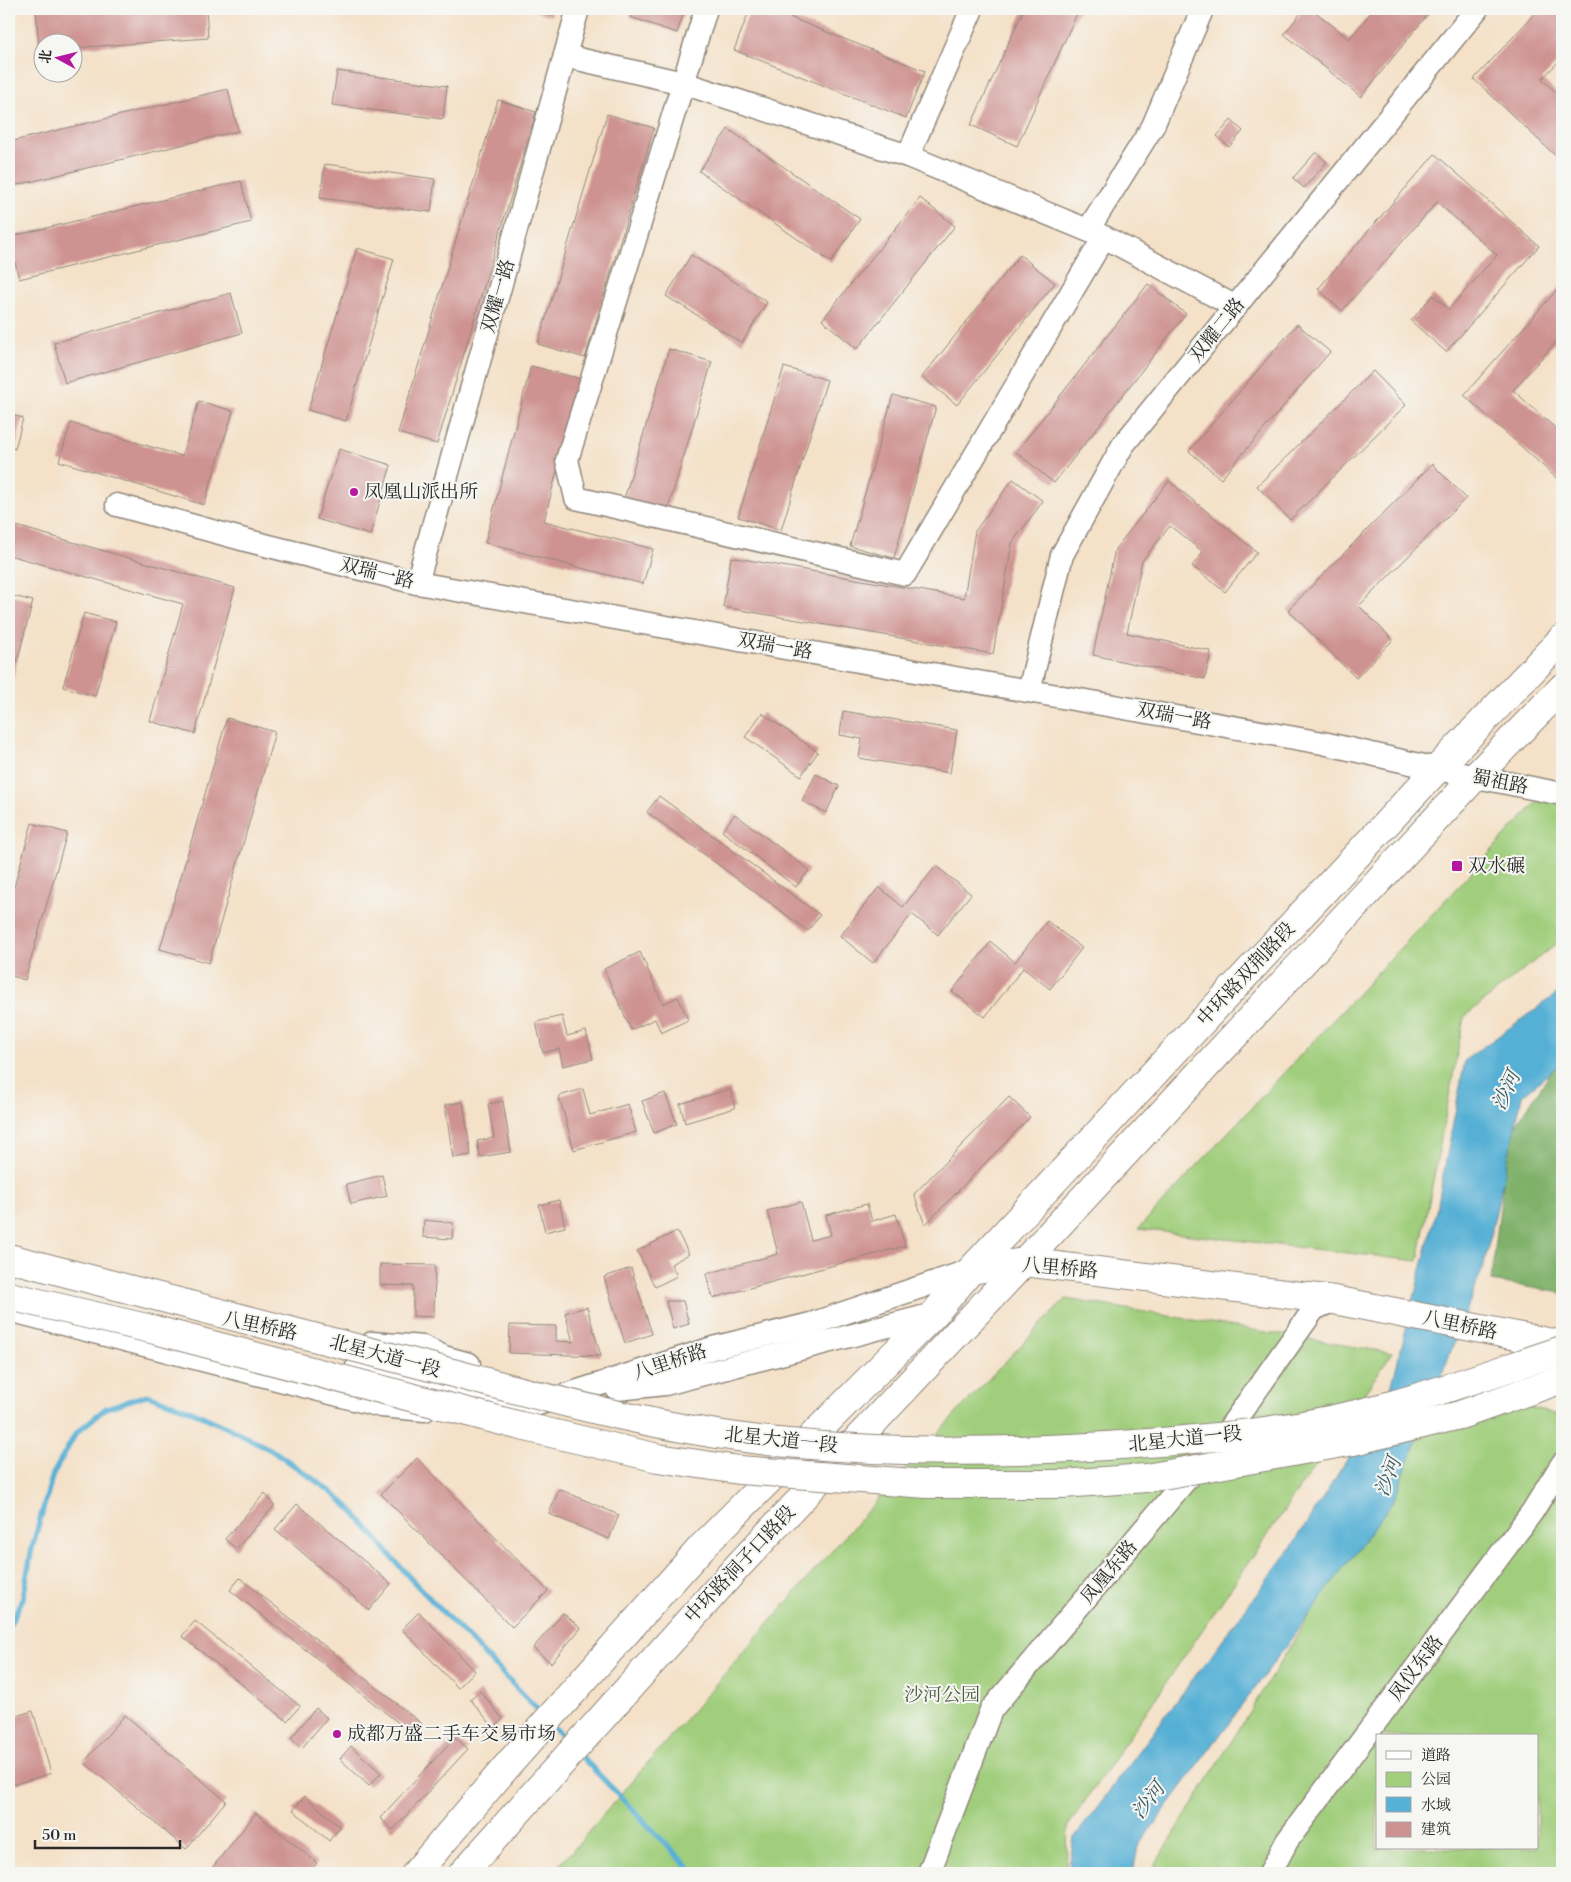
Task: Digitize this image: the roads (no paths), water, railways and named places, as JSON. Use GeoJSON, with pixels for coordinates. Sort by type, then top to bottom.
{"type":"FeatureCollection","features":[{"type":"Feature","properties":{"kind":"main road","name":"中环路双荆路段"},"geometry":{"type":"LineString","coordinates":[[934,1314],[971,1270],[1437,769],[1562,639]]}},
{"type":"Feature","properties":{"kind":"main road","name":"中环路双荆路段"},"geometry":{"type":"LineString","coordinates":[[1024,1262],[1475,777],[1562,688]]}},
{"type":"Feature","properties":{"kind":"main road","name":"北星大道一段"},"geometry":{"type":"LineString","coordinates":[[9,1258],[548,1398],[679,1427],[774,1442],[907,1451],[988,1452],[1078,1448],[1190,1440],[1288,1427],[1386,1407],[1562,1350]]}},
{"type":"Feature","properties":{"kind":"main road","name":"八里桥路"},"geometry":{"type":"LineString","coordinates":[[971,1270],[1024,1262],[1334,1300],[1562,1345]]}},
{"type":"Feature","properties":{"kind":"main road","name":"中环路洞子口路段"},"geometry":{"type":"LineString","coordinates":[[463,1873],[532,1793],[738,1566],[1024,1262]]}},
{"type":"Feature","properties":{"kind":"main road","name":"北星大道一段"},"geometry":{"type":"LineString","coordinates":[[9,1296],[155,1330],[521,1426],[658,1458],[739,1470],[927,1484],[1062,1484],[1146,1478],[1354,1441],[1460,1415],[1562,1379]]}},
{"type":"Feature","properties":{"kind":"main road","name":"中环路洞子口路段"},"geometry":{"type":"LineString","coordinates":[[416,1873],[507,1766],[700,1548],[934,1314]]}},
{"type":"Feature","properties":{"kind":"street","name":"双耀一路"},"geometry":{"type":"LineString","coordinates":[[417,583],[578,9]]}},
{"type":"Feature","properties":{"kind":"street"},"geometry":{"type":"LineString","coordinates":[[706,9],[567,460],[576,498],[906,574],[1096,234],[1153,126],[1203,9]]}},
{"type":"Feature","properties":{"kind":"street"},"geometry":{"type":"LineString","coordinates":[[908,156],[972,9]]}},
{"type":"Feature","properties":{"kind":"street","name":"双耀二路"},"geometry":{"type":"LineString","coordinates":[[1029,691],[1062,555],[1123,445],[1477,9]]}},
{"type":"Feature","properties":{"kind":"street"},"geometry":{"type":"LineString","coordinates":[[565,56],[683,83],[908,156],[1096,234],[1236,307]]}},
{"type":"Feature","properties":{"kind":"street","name":"双瑞一路"},"geometry":{"type":"LineString","coordinates":[[117,505],[245,540],[417,583],[1323,743],[1437,769]]}},
{"type":"Feature","properties":{"kind":"street","name":"蜀祖路"},"geometry":{"type":"LineString","coordinates":[[1437,769],[1562,794]]}},
{"type":"Feature","properties":{"kind":"street","name":"八里桥路"},"geometry":{"type":"LineString","coordinates":[[9,1258],[264,1330],[423,1347],[444,1357],[571,1394]]}},
{"type":"Feature","properties":{"kind":"street","name":"八里桥路"},"geometry":{"type":"LineString","coordinates":[[9,1310],[382,1406],[438,1411],[519,1410],[713,1348],[811,1324],[971,1270]]}},
{"type":"Feature","properties":{"kind":"street","name":"八里桥路"},"geometry":{"type":"LineString","coordinates":[[9,1285],[477,1396],[516,1401],[665,1384],[934,1314]]}},
{"type":"Feature","properties":{"kind":"street","name":"凤凰东路"},"geometry":{"type":"LineString","coordinates":[[929,1873],[991,1710],[1228,1430],[1314,1309],[1334,1300]]}},
{"type":"Feature","properties":{"kind":"street","name":"凤仪东路"},"geometry":{"type":"LineString","coordinates":[[1270,1873],[1287,1841],[1532,1512],[1562,1464]]}},
{"type":"Feature","properties":{"kind":"water","name":"沙河"},"geometry":{"type":"Polygon","coordinates":[[[1562,990],[1562,1062],[1522,1096],[1484,1265],[1394,1500],[1138,1846],[1133,1873],[1068,1873],[1074,1838],[1291,1548],[1390,1392],[1438,1203],[1465,1060],[1562,990]]]}},
{"type":"Feature","properties":{"kind":"waterway"},"geometry":{"type":"LineString","coordinates":[[9,1626],[23,1598],[32,1548],[53,1474],[76,1433],[106,1408],[147,1395],[187,1409],[245,1436],[278,1454],[330,1491],[351,1509],[409,1577],[543,1715]]}},
{"type":"Feature","properties":{"kind":"waterway"},"geometry":{"type":"LineString","coordinates":[[552,1726],[570,1744]]}},
{"type":"Feature","properties":{"kind":"waterway"},"geometry":{"type":"LineString","coordinates":[[580,1755],[694,1873]]}},
{"type":"Feature","properties":{"kind":"waterway"},"geometry":{"type":"LineString","coordinates":[[1062,1873],[1073,1867]]}},
{"type":"Feature","properties":{"kind":"place","name":"凤凰山派出所"},"geometry":{"type":"Point","coordinates":[354,492]}},
{"type":"Feature","properties":{"kind":"place","name":"双水碾"},"geometry":{"type":"Point","coordinates":[1457,866]}},
{"type":"Feature","properties":{"kind":"place","name":"成都万盛二手车交易市场"},"geometry":{"type":"Point","coordinates":[337,1734]}},
{"type":"Feature","properties":{"kind":"park label","name":"沙河公园"},"geometry":{"type":"Point","coordinates":[942,1695]}}]}
